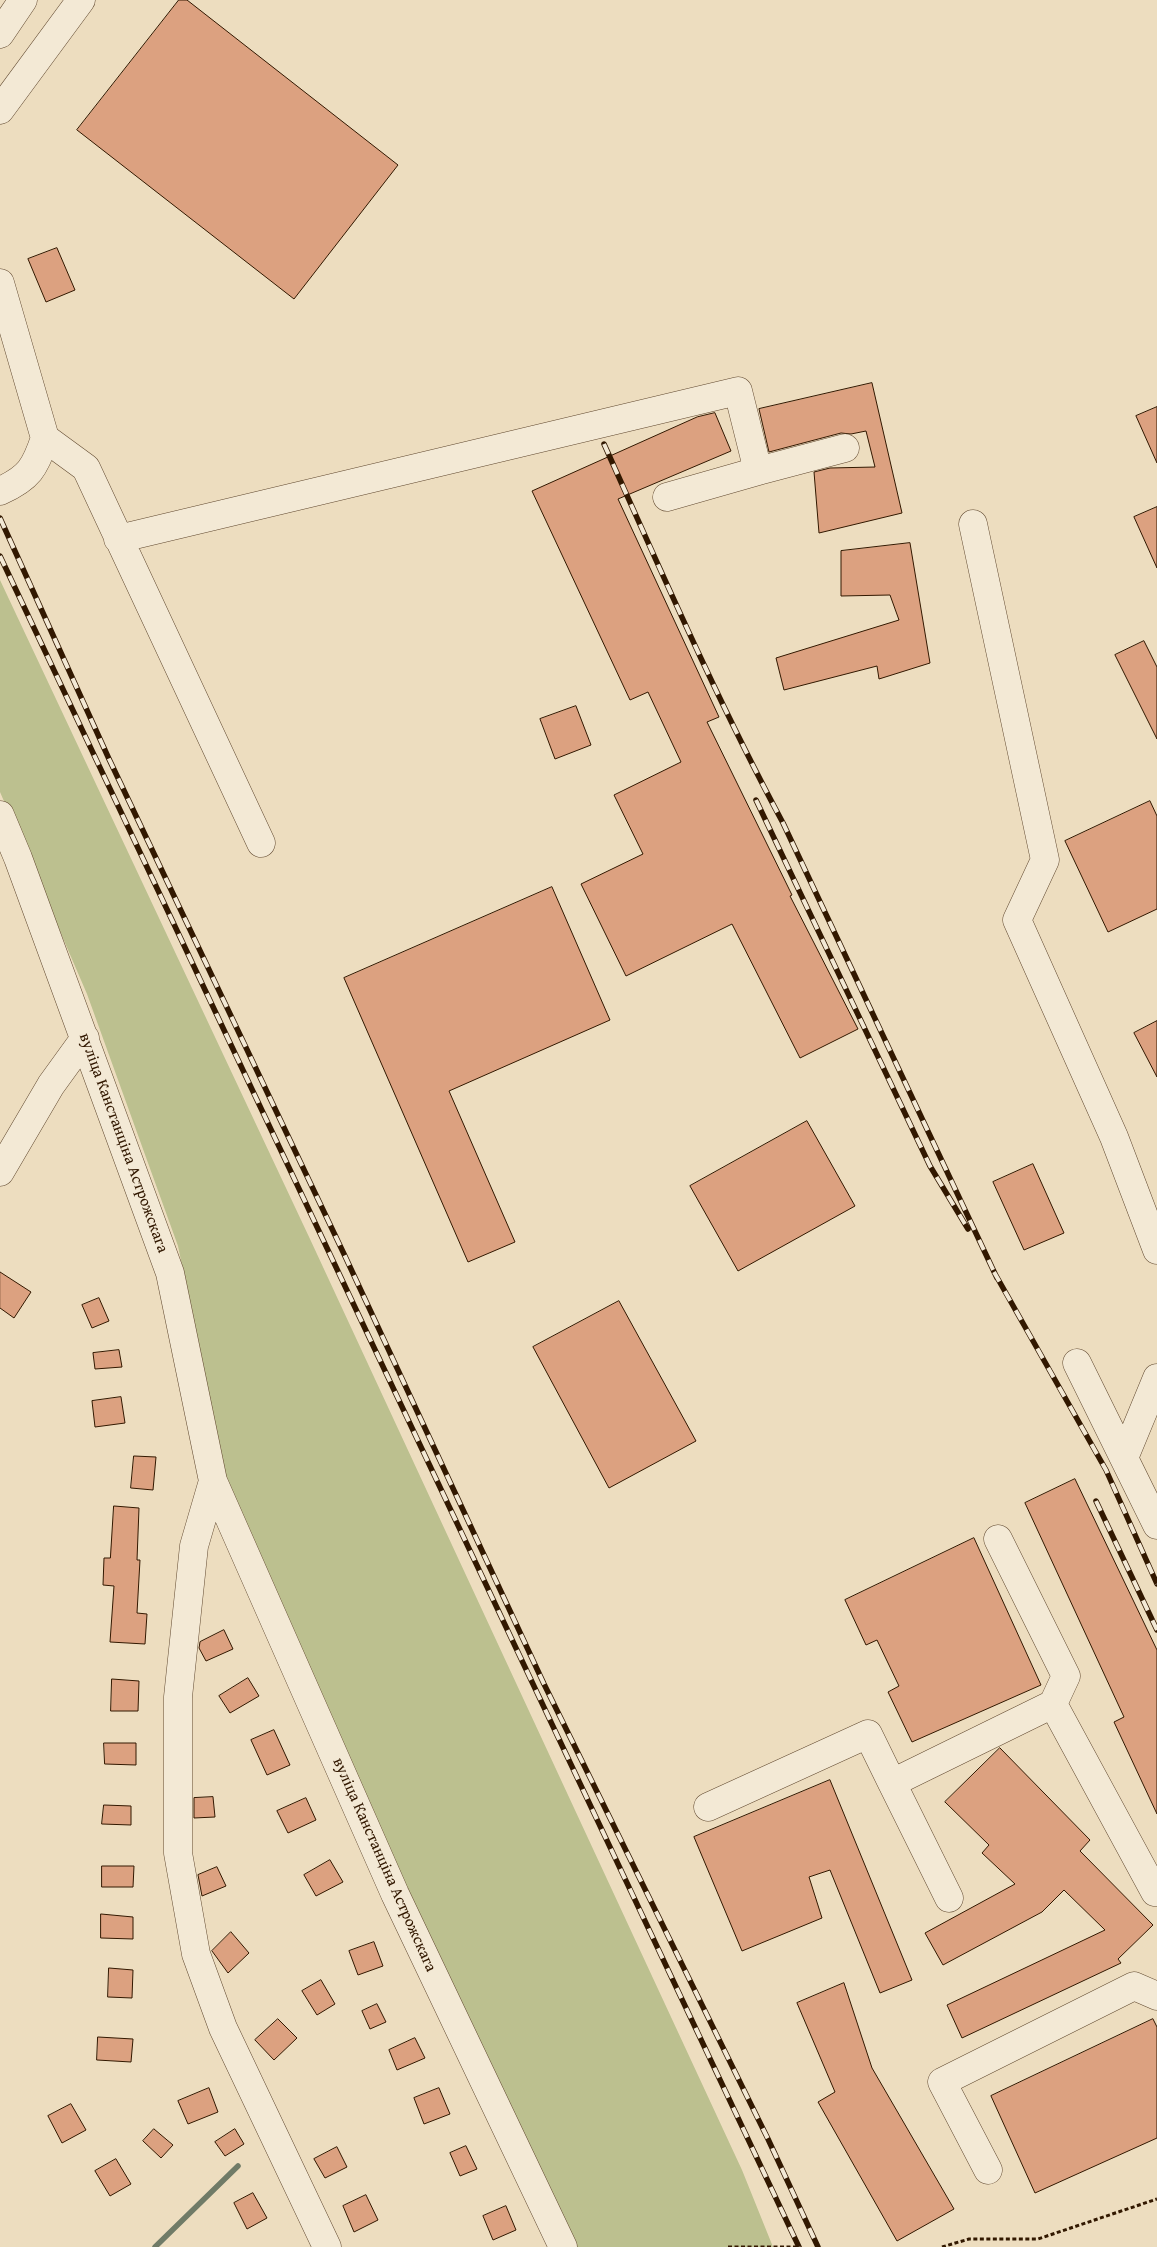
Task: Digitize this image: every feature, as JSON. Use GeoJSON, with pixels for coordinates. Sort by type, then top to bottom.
{"type":"FeatureCollection","features":[{"type":"Feature","properties":{"kind":"street"},"geometry":{"type":"LineString","coordinates":[[0,34],[23,0]]}},
{"type":"Feature","properties":{"kind":"street"},"geometry":{"type":"LineString","coordinates":[[0,110],[81,0]]}},
{"type":"Feature","properties":{"kind":"street"},"geometry":{"type":"LineString","coordinates":[[0,282],[45,438],[38,460],[31,471],[21,482],[0,491]]}},
{"type":"Feature","properties":{"kind":"street"},"geometry":{"type":"LineString","coordinates":[[118,539],[738,390],[758,471]]}},
{"type":"Feature","properties":{"kind":"street"},"geometry":{"type":"LineString","coordinates":[[45,438],[86,468],[260,843]]}},
{"type":"Feature","properties":{"kind":"street"},"geometry":{"type":"LineString","coordinates":[[667,496],[845,448]]}},
{"type":"Feature","properties":{"kind":"street"},"geometry":{"type":"LineString","coordinates":[[973,524],[1045,860],[1017,920],[1114,1137],[1157,1250]]}},
{"type":"Feature","properties":{"kind":"street","name":"вуліца Канстанціна Астрожскага"},"geometry":{"type":"LineString","coordinates":[[0,814],[9,861],[85,1038],[170,1273],[213,1481],[396,1894],[563,2247]]}},
{"type":"Feature","properties":{"kind":"street"},"geometry":{"type":"LineString","coordinates":[[0,1172],[51,1085],[85,1038]]}},
{"type":"Feature","properties":{"kind":"street"},"geometry":{"type":"LineString","coordinates":[[1076,1363],[1157,1524]]}},
{"type":"Feature","properties":{"kind":"street"},"geometry":{"type":"LineString","coordinates":[[1124,1458],[1157,1378]]}},
{"type":"Feature","properties":{"kind":"street","name":"вуліца Канстанціна Астрожскага"},"geometry":{"type":"LineString","coordinates":[[213,1481],[194,1546],[179,1688],[178,1853],[196,1954],[223,2028],[326,2247]]}},
{"type":"Feature","properties":{"kind":"street"},"geometry":{"type":"LineString","coordinates":[[892,1783],[1053,1704],[1066,1676],[998,1539]]}},
{"type":"Feature","properties":{"kind":"street"},"geometry":{"type":"LineString","coordinates":[[1053,1704],[1156,1893]]}},
{"type":"Feature","properties":{"kind":"street"},"geometry":{"type":"LineString","coordinates":[[708,1807],[868,1734],[949,1898]]}},
{"type":"Feature","properties":{"kind":"street"},"geometry":{"type":"LineString","coordinates":[[988,2170],[942,2082],[1134,1986],[1157,1996]]}},
{"type":"Feature","properties":{"kind":"path"},"geometry":{"type":"LineString","coordinates":[[942,2247],[969,2239],[1038,2239],[1157,2199]]}},
{"type":"Feature","properties":{"kind":"path"},"geometry":{"type":"LineString","coordinates":[[728,2247],[800,2247]]}},
{"type":"Feature","properties":{"kind":"green space"},"geometry":{"type":"Polygon","coordinates":[[[0,580],[310,1239],[742,2170],[773,2247],[575,2247],[384,1840],[226,1478],[178,1246],[87,994],[0,792],[0,580]]]}},
{"type":"Feature","properties":{"kind":"building"},"geometry":{"type":"Polygon","coordinates":[[[179,0],[187,0],[398,165],[294,299],[77,130],[179,0]]]}},
{"type":"Feature","properties":{"kind":"building"},"geometry":{"type":"Polygon","coordinates":[[[57,248],[75,290],[46,302],[28,259],[57,248]]]}},
{"type":"Feature","properties":{"kind":"building"},"geometry":{"type":"Polygon","coordinates":[[[872,383],[902,513],[819,533],[814,472],[830,468],[875,467],[866,431],[851,434],[841,433],[769,452],[759,409],[872,383]]]}},
{"type":"Feature","properties":{"kind":"building"},"geometry":{"type":"Polygon","coordinates":[[[1157,407],[1157,463],[1136,416],[1157,407]]]}},
{"type":"Feature","properties":{"kind":"building"},"geometry":{"type":"Polygon","coordinates":[[[715,413],[731,451],[618,499],[719,717],[707,722],[792,895],[790,896],[858,1029],[800,1058],[732,924],[626,976],[581,884],[643,854],[614,795],[681,762],[648,692],[630,700],[532,491],[697,417],[715,413]]]}},
{"type":"Feature","properties":{"kind":"building"},"geometry":{"type":"Polygon","coordinates":[[[1157,507],[1157,568],[1134,517],[1157,507]]]}},
{"type":"Feature","properties":{"kind":"building"},"geometry":{"type":"Polygon","coordinates":[[[910,543],[930,663],[879,679],[877,666],[784,690],[776,658],[899,620],[890,595],[841,596],[841,551],[910,543]]]}},
{"type":"Feature","properties":{"kind":"building"},"geometry":{"type":"Polygon","coordinates":[[[1144,641],[1157,667],[1157,739],[1115,655],[1144,641]]]}},
{"type":"Feature","properties":{"kind":"building"},"geometry":{"type":"Polygon","coordinates":[[[576,706],[591,745],[555,759],[540,719],[576,706]]]}},
{"type":"Feature","properties":{"kind":"building"},"geometry":{"type":"Polygon","coordinates":[[[1150,801],[1157,816],[1157,909],[1108,932],[1065,841],[1150,801]]]}},
{"type":"Feature","properties":{"kind":"building"},"geometry":{"type":"Polygon","coordinates":[[[552,887],[610,1020],[449,1091],[515,1242],[468,1262],[344,978],[552,887]]]}},
{"type":"Feature","properties":{"kind":"building"},"geometry":{"type":"Polygon","coordinates":[[[1157,1021],[1157,1077],[1134,1033],[1157,1021]]]}},
{"type":"Feature","properties":{"kind":"building"},"geometry":{"type":"Polygon","coordinates":[[[807,1121],[855,1206],[738,1271],[690,1186],[807,1121]]]}},
{"type":"Feature","properties":{"kind":"building"},"geometry":{"type":"Polygon","coordinates":[[[1033,1164],[1064,1233],[1024,1250],[993,1182],[1033,1164]]]}},
{"type":"Feature","properties":{"kind":"building"},"geometry":{"type":"Polygon","coordinates":[[[0,1272],[31,1292],[14,1318],[0,1308],[0,1272]]]}},
{"type":"Feature","properties":{"kind":"building"},"geometry":{"type":"Polygon","coordinates":[[[99,1298],[109,1321],[92,1328],[82,1305],[99,1298]]]}},
{"type":"Feature","properties":{"kind":"building"},"geometry":{"type":"Polygon","coordinates":[[[619,1301],[696,1441],[609,1488],[533,1347],[619,1301]]]}},
{"type":"Feature","properties":{"kind":"building"},"geometry":{"type":"Polygon","coordinates":[[[119,1350],[122,1367],[95,1369],[93,1353],[119,1350]]]}},
{"type":"Feature","properties":{"kind":"building"},"geometry":{"type":"Polygon","coordinates":[[[121,1397],[125,1423],[95,1427],[92,1401],[121,1397]]]}},
{"type":"Feature","properties":{"kind":"building"},"geometry":{"type":"Polygon","coordinates":[[[134,1456],[156,1457],[153,1490],[131,1488],[134,1456]]]}},
{"type":"Feature","properties":{"kind":"building"},"geometry":{"type":"Polygon","coordinates":[[[1075,1479],[1157,1650],[1157,1814],[1114,1722],[1124,1717],[1025,1503],[1075,1479]]]}},
{"type":"Feature","properties":{"kind":"building"},"geometry":{"type":"Polygon","coordinates":[[[114,1506],[139,1508],[137,1560],[140,1560],[137,1613],[147,1614],[145,1644],[110,1642],[114,1586],[103,1585],[104,1558],[110,1558],[114,1506]]]}},
{"type":"Feature","properties":{"kind":"building"},"geometry":{"type":"Polygon","coordinates":[[[974,1538],[1041,1685],[912,1742],[888,1692],[899,1686],[877,1640],[866,1645],[845,1600],[974,1538]]]}},
{"type":"Feature","properties":{"kind":"building"},"geometry":{"type":"Polygon","coordinates":[[[224,1630],[233,1649],[206,1661],[199,1648],[200,1642],[224,1630]]]}},
{"type":"Feature","properties":{"kind":"building"},"geometry":{"type":"Polygon","coordinates":[[[248,1678],[259,1696],[230,1713],[219,1696],[248,1678]]]}},
{"type":"Feature","properties":{"kind":"building"},"geometry":{"type":"Polygon","coordinates":[[[112,1679],[139,1681],[138,1711],[111,1711],[112,1679]]]}},
{"type":"Feature","properties":{"kind":"building"},"geometry":{"type":"Polygon","coordinates":[[[274,1730],[290,1765],[267,1775],[251,1740],[274,1730]]]}},
{"type":"Feature","properties":{"kind":"building"},"geometry":{"type":"Polygon","coordinates":[[[104,1743],[136,1743],[136,1765],[105,1764],[104,1743]]]}},
{"type":"Feature","properties":{"kind":"building"},"geometry":{"type":"Polygon","coordinates":[[[1000,1748],[1090,1840],[1080,1851],[1153,1925],[1118,1959],[1121,1963],[962,2038],[947,2005],[1105,1930],[1064,1890],[1042,1912],[943,1965],[925,1933],[1015,1884],[982,1853],[989,1845],[945,1802],[1000,1748]]]}},
{"type":"Feature","properties":{"kind":"building"},"geometry":{"type":"Polygon","coordinates":[[[830,1780],[912,1980],[880,1993],[830,1870],[809,1877],[822,1918],[742,1951],[694,1837],[830,1780]]]}},
{"type":"Feature","properties":{"kind":"building"},"geometry":{"type":"Polygon","coordinates":[[[213,1797],[215,1817],[194,1818],[194,1798],[213,1797]]]}},
{"type":"Feature","properties":{"kind":"building"},"geometry":{"type":"Polygon","coordinates":[[[306,1798],[316,1820],[288,1833],[277,1811],[306,1798]]]}},
{"type":"Feature","properties":{"kind":"building"},"geometry":{"type":"Polygon","coordinates":[[[104,1805],[131,1806],[131,1825],[102,1824],[104,1805]]]}},
{"type":"Feature","properties":{"kind":"building"},"geometry":{"type":"Polygon","coordinates":[[[330,1860],[343,1882],[316,1896],[304,1875],[330,1860]]]}},
{"type":"Feature","properties":{"kind":"building"},"geometry":{"type":"Polygon","coordinates":[[[102,1866],[134,1866],[133,1887],[102,1887],[102,1866]]]}},
{"type":"Feature","properties":{"kind":"building"},"geometry":{"type":"Polygon","coordinates":[[[217,1867],[226,1886],[202,1896],[198,1875],[217,1867]]]}},
{"type":"Feature","properties":{"kind":"building"},"geometry":{"type":"Polygon","coordinates":[[[101,1914],[133,1917],[133,1939],[101,1938],[101,1914]]]}},
{"type":"Feature","properties":{"kind":"building"},"geometry":{"type":"Polygon","coordinates":[[[231,1932],[249,1953],[228,1973],[212,1951],[231,1932]]]}},
{"type":"Feature","properties":{"kind":"building"},"geometry":{"type":"Polygon","coordinates":[[[374,1942],[383,1966],[358,1975],[349,1951],[374,1942]]]}},
{"type":"Feature","properties":{"kind":"building"},"geometry":{"type":"Polygon","coordinates":[[[109,1968],[133,1970],[132,1998],[108,1997],[109,1968]]]}},
{"type":"Feature","properties":{"kind":"building"},"geometry":{"type":"Polygon","coordinates":[[[321,1980],[335,2004],[317,2015],[302,1991],[321,1980]]]}},
{"type":"Feature","properties":{"kind":"building"},"geometry":{"type":"Polygon","coordinates":[[[844,1983],[872,2068],[954,2209],[897,2241],[818,2102],[835,2092],[797,2003],[844,1983]]]}},
{"type":"Feature","properties":{"kind":"building"},"geometry":{"type":"Polygon","coordinates":[[[377,2004],[386,2022],[370,2029],[362,2011],[377,2004]]]}},
{"type":"Feature","properties":{"kind":"building"},"geometry":{"type":"Polygon","coordinates":[[[278,2019],[297,2038],[274,2060],[255,2040],[278,2019]]]}},
{"type":"Feature","properties":{"kind":"building"},"geometry":{"type":"Polygon","coordinates":[[[1153,2019],[1157,2027],[1157,2138],[1035,2193],[991,2096],[1153,2019]]]}},
{"type":"Feature","properties":{"kind":"building"},"geometry":{"type":"Polygon","coordinates":[[[98,2037],[133,2039],[131,2062],[97,2060],[98,2037]]]}},
{"type":"Feature","properties":{"kind":"building"},"geometry":{"type":"Polygon","coordinates":[[[415,2038],[425,2058],[397,2070],[389,2050],[415,2038]]]}},
{"type":"Feature","properties":{"kind":"building"},"geometry":{"type":"Polygon","coordinates":[[[209,2088],[218,2112],[188,2124],[178,2101],[209,2088]]]}},
{"type":"Feature","properties":{"kind":"building"},"geometry":{"type":"Polygon","coordinates":[[[439,2088],[450,2114],[424,2124],[414,2098],[439,2088]]]}},
{"type":"Feature","properties":{"kind":"building"},"geometry":{"type":"Polygon","coordinates":[[[71,2104],[86,2130],[62,2143],[48,2116],[71,2104]]]}},
{"type":"Feature","properties":{"kind":"building"},"geometry":{"type":"Polygon","coordinates":[[[154,2129],[173,2145],[161,2158],[143,2141],[154,2129]]]}},
{"type":"Feature","properties":{"kind":"building"},"geometry":{"type":"Polygon","coordinates":[[[235,2129],[244,2144],[225,2156],[215,2142],[235,2129]]]}},
{"type":"Feature","properties":{"kind":"building"},"geometry":{"type":"Polygon","coordinates":[[[466,2146],[477,2169],[460,2176],[450,2153],[466,2146]]]}},
{"type":"Feature","properties":{"kind":"building"},"geometry":{"type":"Polygon","coordinates":[[[337,2147],[347,2167],[325,2178],[314,2159],[337,2147]]]}},
{"type":"Feature","properties":{"kind":"building"},"geometry":{"type":"Polygon","coordinates":[[[116,2159],[131,2184],[110,2196],[95,2171],[116,2159]]]}},
{"type":"Feature","properties":{"kind":"building"},"geometry":{"type":"Polygon","coordinates":[[[253,2193],[267,2218],[247,2229],[234,2203],[253,2193]]]}},
{"type":"Feature","properties":{"kind":"building"},"geometry":{"type":"Polygon","coordinates":[[[366,2195],[378,2220],[354,2232],[343,2206],[366,2195]]]}},
{"type":"Feature","properties":{"kind":"building"},"geometry":{"type":"Polygon","coordinates":[[[506,2206],[516,2230],[493,2240],[483,2216],[506,2206]]]}},
{"type":"Feature","properties":{"kind":"waterway"},"geometry":{"type":"LineString","coordinates":[[155,2247],[238,2166]]}},
{"type":"Feature","properties":{"kind":"railway"},"geometry":{"type":"LineString","coordinates":[[604,444],[712,683],[783,823],[997,1278]]}},
{"type":"Feature","properties":{"kind":"railway"},"geometry":{"type":"LineString","coordinates":[[0,518],[109,759],[344,1254],[544,1684],[768,2139],[818,2247]]}},
{"type":"Feature","properties":{"kind":"railway"},"geometry":{"type":"LineString","coordinates":[[0,556],[799,2247]]}},
{"type":"Feature","properties":{"kind":"railway"},"geometry":{"type":"LineString","coordinates":[[756,800],[930,1166],[968,1229]]}},
{"type":"Feature","properties":{"kind":"railway"},"geometry":{"type":"LineString","coordinates":[[994,1272],[1106,1470],[1157,1584]]}},
{"type":"Feature","properties":{"kind":"railway"},"geometry":{"type":"LineString","coordinates":[[1096,1501],[1157,1630]]}}]}
